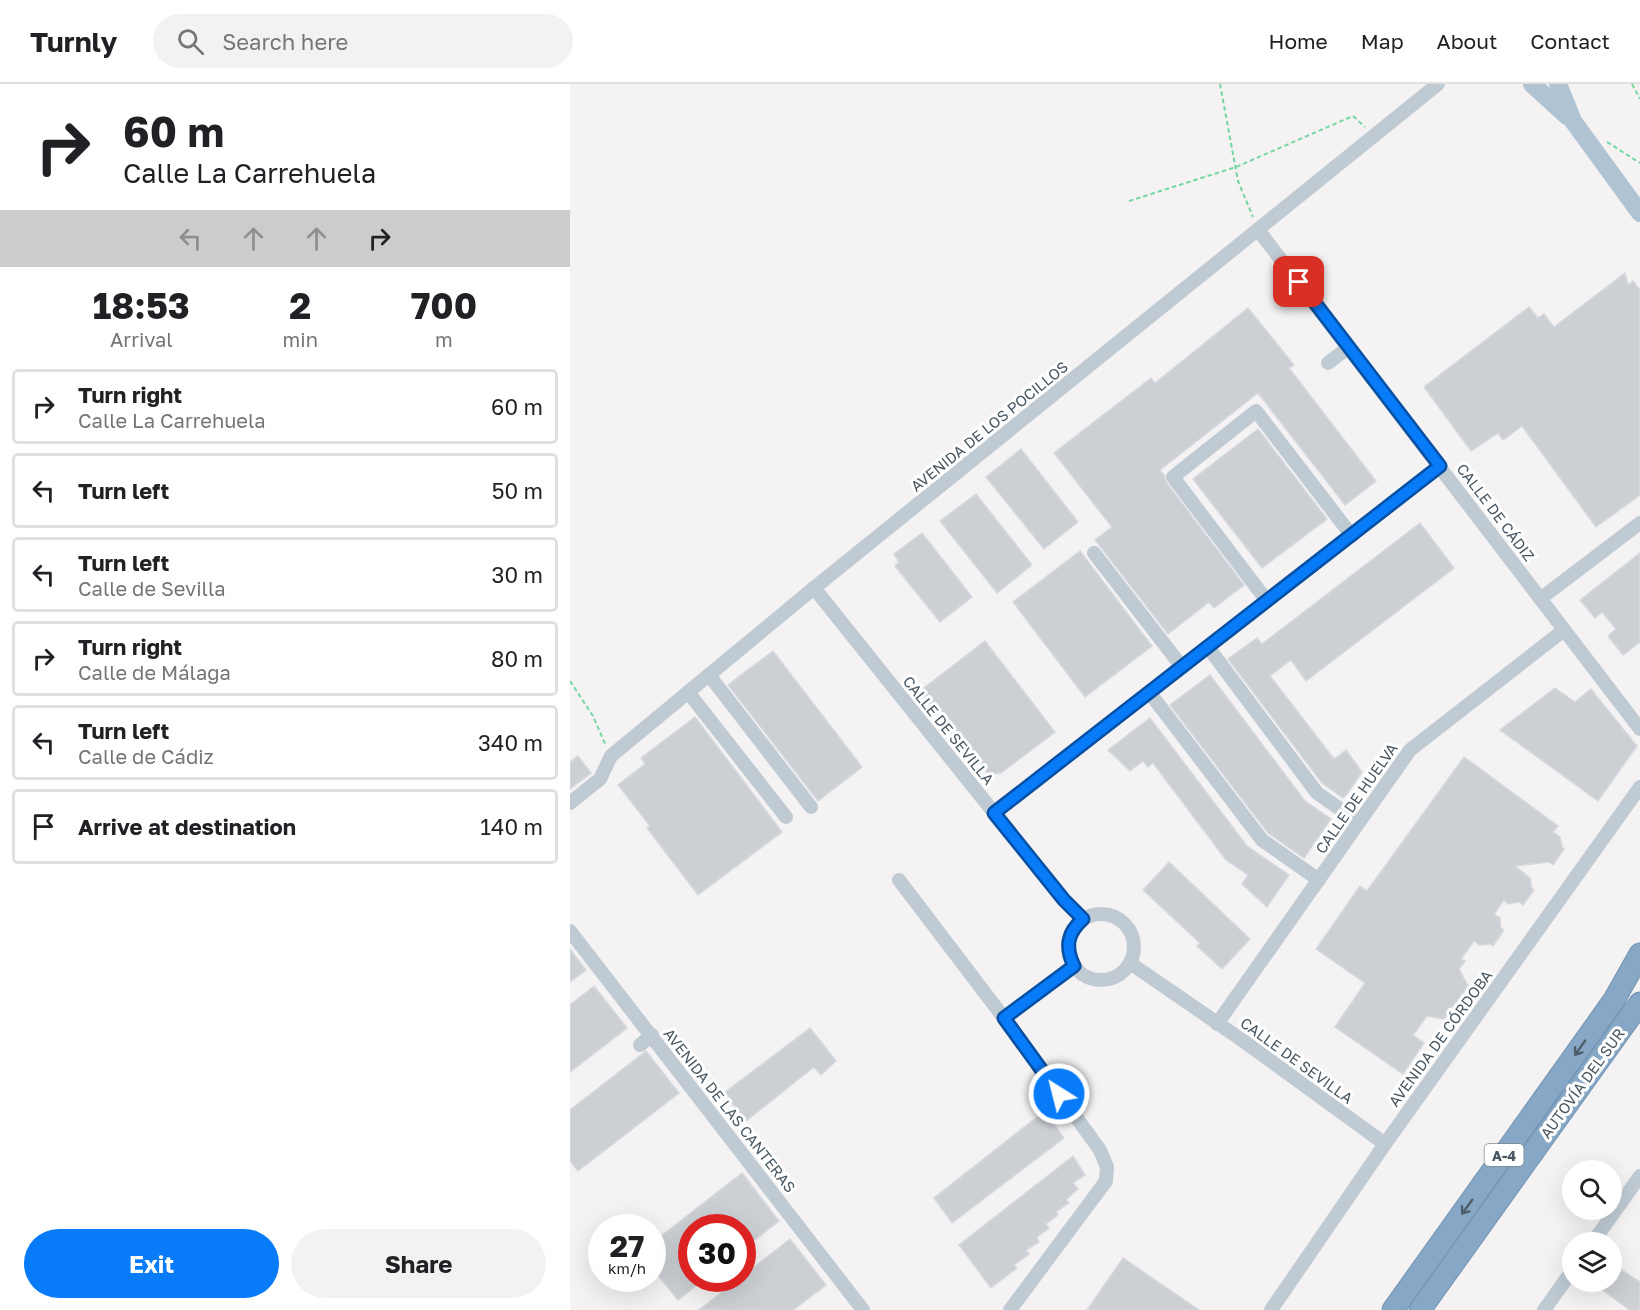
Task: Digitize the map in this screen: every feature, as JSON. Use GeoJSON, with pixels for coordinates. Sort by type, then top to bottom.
{"type":"FeatureCollection","features":[{"type":"Feature","properties":{"kind":"highway"},"geometry":{"type":"LineString","coordinates":[[1614,1000],[1640,954]]}},
{"type":"Feature","properties":{"kind":"highway","name":"A-4"},"geometry":{"type":"LineString","coordinates":[[1393,1310],[1640,964]]}},
{"type":"Feature","properties":{"kind":"highway","name":"AUTOVÍA DEL SUR"},"geometry":{"type":"LineString","coordinates":[[1420,1310],[1640,1003]]}},
{"type":"Feature","properties":{"kind":"highway"},"geometry":{"type":"LineString","coordinates":[[1484,1221],[1530,1178],[1640,1024]]}},
{"type":"Feature","properties":{"kind":"main road"},"geometry":{"type":"LineString","coordinates":[[1532,84],[1573,121],[1640,213]]}},
{"type":"Feature","properties":{"kind":"main road"},"geometry":{"type":"LineString","coordinates":[[1558,84],[1573,121]]}},
{"type":"Feature","properties":{"kind":"street","name":"AVENIDA DE LOS POCILLOS"},"geometry":{"type":"LineString","coordinates":[[570,803],[600,779],[611,756],[688,692],[1438,84]]}},
{"type":"Feature","properties":{"kind":"street","name":"CALLE DE CÁDIZ"},"geometry":{"type":"LineString","coordinates":[[1259,231],[1640,729]]}},
{"type":"Feature","properties":{"kind":"street"},"geometry":{"type":"LineString","coordinates":[[1328,363],[1349,347]]}},
{"type":"Feature","properties":{"kind":"street"},"geometry":{"type":"LineString","coordinates":[[1267,601],[1173,477],[1256,411],[1352,536]]}},
{"type":"Feature","properties":{"kind":"street"},"geometry":{"type":"LineString","coordinates":[[994,813],[1440,466]]}},
{"type":"Feature","properties":{"kind":"street"},"geometry":{"type":"LineString","coordinates":[[1540,599],[1640,523]]}},
{"type":"Feature","properties":{"kind":"street"},"geometry":{"type":"LineString","coordinates":[[1094,553],[1182,667]]}},
{"type":"Feature","properties":{"kind":"street","name":"CALLE DE SEVILLA"},"geometry":{"type":"LineString","coordinates":[[814,588],[1064,900],[1083,919]]}},
{"type":"Feature","properties":{"kind":"street","name":"CALLE DE HUELVA"},"geometry":{"type":"LineString","coordinates":[[1217,1024],[1410,750],[1564,630]]}},
{"type":"Feature","properties":{"kind":"street"},"geometry":{"type":"LineString","coordinates":[[1208,646],[1317,793],[1359,822]]}},
{"type":"Feature","properties":{"kind":"street"},"geometry":{"type":"LineString","coordinates":[[709,675],[811,807]]}},
{"type":"Feature","properties":{"kind":"street"},"geometry":{"type":"LineString","coordinates":[[688,692],[786,817]]}},
{"type":"Feature","properties":{"kind":"street"},"geometry":{"type":"LineString","coordinates":[[1149,692],[1262,840],[1319,880]]}},
{"type":"Feature","properties":{"kind":"street","name":"AVENIDA DE CÓRDOBA"},"geometry":{"type":"LineString","coordinates":[[1271,1310],[1384,1144],[1640,787]]}},
{"type":"Feature","properties":{"kind":"street"},"geometry":{"type":"LineString","coordinates":[[899,880],[1004,1018],[1100,1150],[1107,1167],[1106,1181],[1010,1310]]}},
{"type":"Feature","properties":{"kind":"street"},"geometry":{"type":"LineString","coordinates":[[1104,914],[1124,923],[1134,942],[1130,963],[1115,977],[1106,980],[1087,977],[1074,966],[1069,954],[1068,944],[1075,926],[1083,919],[1104,914]]}},
{"type":"Feature","properties":{"kind":"street","name":"AVENIDA DE LAS CANTERAS"},"geometry":{"type":"LineString","coordinates":[[570,931],[863,1310]]}},
{"type":"Feature","properties":{"kind":"street","name":"CALLE DE SEVILLA"},"geometry":{"type":"LineString","coordinates":[[1130,963],[1384,1144]]}},
{"type":"Feature","properties":{"kind":"street"},"geometry":{"type":"LineString","coordinates":[[1004,1018],[1074,966]]}},
{"type":"Feature","properties":{"kind":"street"},"geometry":{"type":"LineString","coordinates":[[640,1045],[652,1035]]}},
{"type":"Feature","properties":{"kind":"street"},"geometry":{"type":"LineString","coordinates":[[1600,1232],[1640,1176]]}},
{"type":"Feature","properties":{"kind":"street"},"geometry":{"type":"LineString","coordinates":[[1544,1310],[1562,1285]]}},
{"type":"Feature","properties":{"kind":"path"},"geometry":{"type":"LineString","coordinates":[[1220,84],[1238,181],[1259,231]]}},
{"type":"Feature","properties":{"kind":"path"},"geometry":{"type":"LineString","coordinates":[[1632,84],[1640,99]]}},
{"type":"Feature","properties":{"kind":"path"},"geometry":{"type":"LineString","coordinates":[[1129,201],[1236,167],[1353,116],[1374,135]]}},
{"type":"Feature","properties":{"kind":"path"},"geometry":{"type":"LineString","coordinates":[[570,681],[593,716],[611,756]]}},
{"type":"Feature","properties":{"kind":"building"},"geometry":{"type":"Polygon","coordinates":[[[1625,273],[1628,285],[1633,281],[1640,290],[1640,495],[1596,527],[1522,426],[1503,440],[1498,433],[1471,451],[1424,387],[1529,307],[1538,318],[1544,314],[1554,327],[1625,273]]]}},
{"type":"Feature","properties":{"kind":"building"},"geometry":{"type":"Polygon","coordinates":[[[1248,308],[1294,365],[1289,368],[1376,481],[1345,505],[1258,393],[1160,470],[1166,482],[1244,585],[1214,608],[1209,602],[1168,634],[1095,540],[1112,527],[1054,453],[1151,378],[1155,383],[1248,308]]]}},
{"type":"Feature","properties":{"kind":"building"},"geometry":{"type":"Polygon","coordinates":[[[1258,429],[1327,519],[1262,568],[1193,479],[1258,429]]]}},
{"type":"Feature","properties":{"kind":"building"},"geometry":{"type":"Polygon","coordinates":[[[1021,449],[1078,522],[1044,549],[986,477],[1021,449]]]}},
{"type":"Feature","properties":{"kind":"building"},"geometry":{"type":"Polygon","coordinates":[[[976,494],[1032,565],[997,593],[940,521],[976,494]]]}},
{"type":"Feature","properties":{"kind":"building"},"geometry":{"type":"Polygon","coordinates":[[[1420,523],[1454,568],[1306,681],[1291,660],[1270,676],[1334,759],[1346,750],[1362,772],[1343,798],[1322,783],[1228,659],[1257,638],[1262,644],[1420,523]]]}},
{"type":"Feature","properties":{"kind":"building"},"geometry":{"type":"Polygon","coordinates":[[[922,533],[972,597],[940,622],[895,566],[899,562],[894,554],[922,533]]]}},
{"type":"Feature","properties":{"kind":"building"},"geometry":{"type":"Polygon","coordinates":[[[1080,551],[1152,646],[1085,697],[1013,602],[1080,551]]]}},
{"type":"Feature","properties":{"kind":"building"},"geometry":{"type":"Polygon","coordinates":[[[1640,553],[1640,642],[1623,655],[1608,636],[1616,629],[1602,612],[1595,618],[1580,600],[1640,553]]]}},
{"type":"Feature","properties":{"kind":"building"},"geometry":{"type":"Polygon","coordinates":[[[985,641],[1055,732],[1001,773],[988,774],[971,751],[967,754],[920,691],[985,641]]]}},
{"type":"Feature","properties":{"kind":"building"},"geometry":{"type":"Polygon","coordinates":[[[773,651],[862,767],[818,801],[728,685],[773,651]]]}},
{"type":"Feature","properties":{"kind":"building"},"geometry":{"type":"Polygon","coordinates":[[[1210,675],[1305,801],[1331,819],[1304,858],[1268,833],[1170,705],[1210,675]]]}},
{"type":"Feature","properties":{"kind":"building"},"geometry":{"type":"Polygon","coordinates":[[[1555,688],[1575,702],[1591,689],[1637,746],[1598,801],[1500,730],[1555,688]]]}},
{"type":"Feature","properties":{"kind":"building"},"geometry":{"type":"Polygon","coordinates":[[[695,717],[782,832],[698,895],[647,828],[650,826],[618,785],[645,764],[641,758],[695,717]]]}},
{"type":"Feature","properties":{"kind":"building"},"geometry":{"type":"Polygon","coordinates":[[[1150,718],[1247,846],[1289,875],[1267,907],[1242,884],[1248,875],[1226,860],[1153,763],[1148,767],[1143,761],[1130,771],[1108,750],[1150,718]]]}},
{"type":"Feature","properties":{"kind":"building"},"geometry":{"type":"Polygon","coordinates":[[[578,756],[591,773],[570,789],[570,762],[578,756]]]}},
{"type":"Feature","properties":{"kind":"building"},"geometry":{"type":"Polygon","coordinates":[[[1464,757],[1558,826],[1553,832],[1560,837],[1564,849],[1553,865],[1549,862],[1515,866],[1530,878],[1534,890],[1523,905],[1519,902],[1508,904],[1504,900],[1494,914],[1500,918],[1501,928],[1504,930],[1493,946],[1479,945],[1474,941],[1461,959],[1465,961],[1459,969],[1468,986],[1444,1019],[1427,1016],[1413,1035],[1424,1043],[1403,1074],[1335,1027],[1365,983],[1316,949],[1360,886],[1367,891],[1464,757]]]}},
{"type":"Feature","properties":{"kind":"building"},"geometry":{"type":"Polygon","coordinates":[[[1169,862],[1250,939],[1222,969],[1197,946],[1200,943],[1143,890],[1169,862]]]}},
{"type":"Feature","properties":{"kind":"building"},"geometry":{"type":"Polygon","coordinates":[[[570,949],[586,970],[570,982],[570,949]]]}},
{"type":"Feature","properties":{"kind":"building"},"geometry":{"type":"Polygon","coordinates":[[[594,986],[627,1028],[570,1072],[570,1005],[594,986]]]}},
{"type":"Feature","properties":{"kind":"building"},"geometry":{"type":"Polygon","coordinates":[[[810,1028],[836,1061],[821,1075],[814,1067],[746,1121],[724,1093],[810,1028]]]}},
{"type":"Feature","properties":{"kind":"building"},"geometry":{"type":"Polygon","coordinates":[[[646,1051],[679,1093],[578,1171],[570,1161],[570,1110],[646,1051]]]}},
{"type":"Feature","properties":{"kind":"building"},"geometry":{"type":"Polygon","coordinates":[[[1042,1113],[1048,1121],[1050,1119],[1064,1138],[952,1223],[934,1198],[1042,1113]]]}},
{"type":"Feature","properties":{"kind":"building"},"geometry":{"type":"Polygon","coordinates":[[[1073,1156],[1085,1175],[1073,1183],[1078,1189],[1066,1200],[1069,1203],[1056,1212],[1058,1215],[1046,1224],[1049,1228],[1037,1237],[1039,1242],[1026,1250],[1029,1254],[1014,1265],[1017,1268],[991,1288],[959,1245],[1073,1156]]]}},
{"type":"Feature","properties":{"kind":"building"},"geometry":{"type":"Polygon","coordinates":[[[742,1173],[779,1221],[756,1239],[756,1214],[689,1214],[742,1173]]]}},
{"type":"Feature","properties":{"kind":"building"},"geometry":{"type":"Polygon","coordinates":[[[678,1223],[678,1292],[688,1292],[678,1300],[666,1285],[666,1232],[678,1223]]]}},
{"type":"Feature","properties":{"kind":"building"},"geometry":{"type":"Polygon","coordinates":[[[790,1239],[826,1285],[793,1310],[699,1310],[722,1292],[756,1292],[756,1266],[790,1239]]]}},
{"type":"Feature","properties":{"kind":"building"},"geometry":{"type":"Polygon","coordinates":[[[1123,1258],[1199,1310],[1087,1310],[1123,1258]]]}},
{"type":"Feature","properties":{"kind":"building"},"geometry":{"type":"Polygon","coordinates":[[[1622,1270],[1640,1282],[1640,1310],[1630,1310],[1605,1292],[1622,1292],[1622,1270]]]}},
{"type":"Feature","properties":{"kind":"route"},"geometry":{"type":"LineString","coordinates":[[1059,1094],[1004,1018],[1074,966],[1068,944],[1075,926],[1083,919],[1064,900],[994,813],[1440,466],[1299,282]]}}]}
